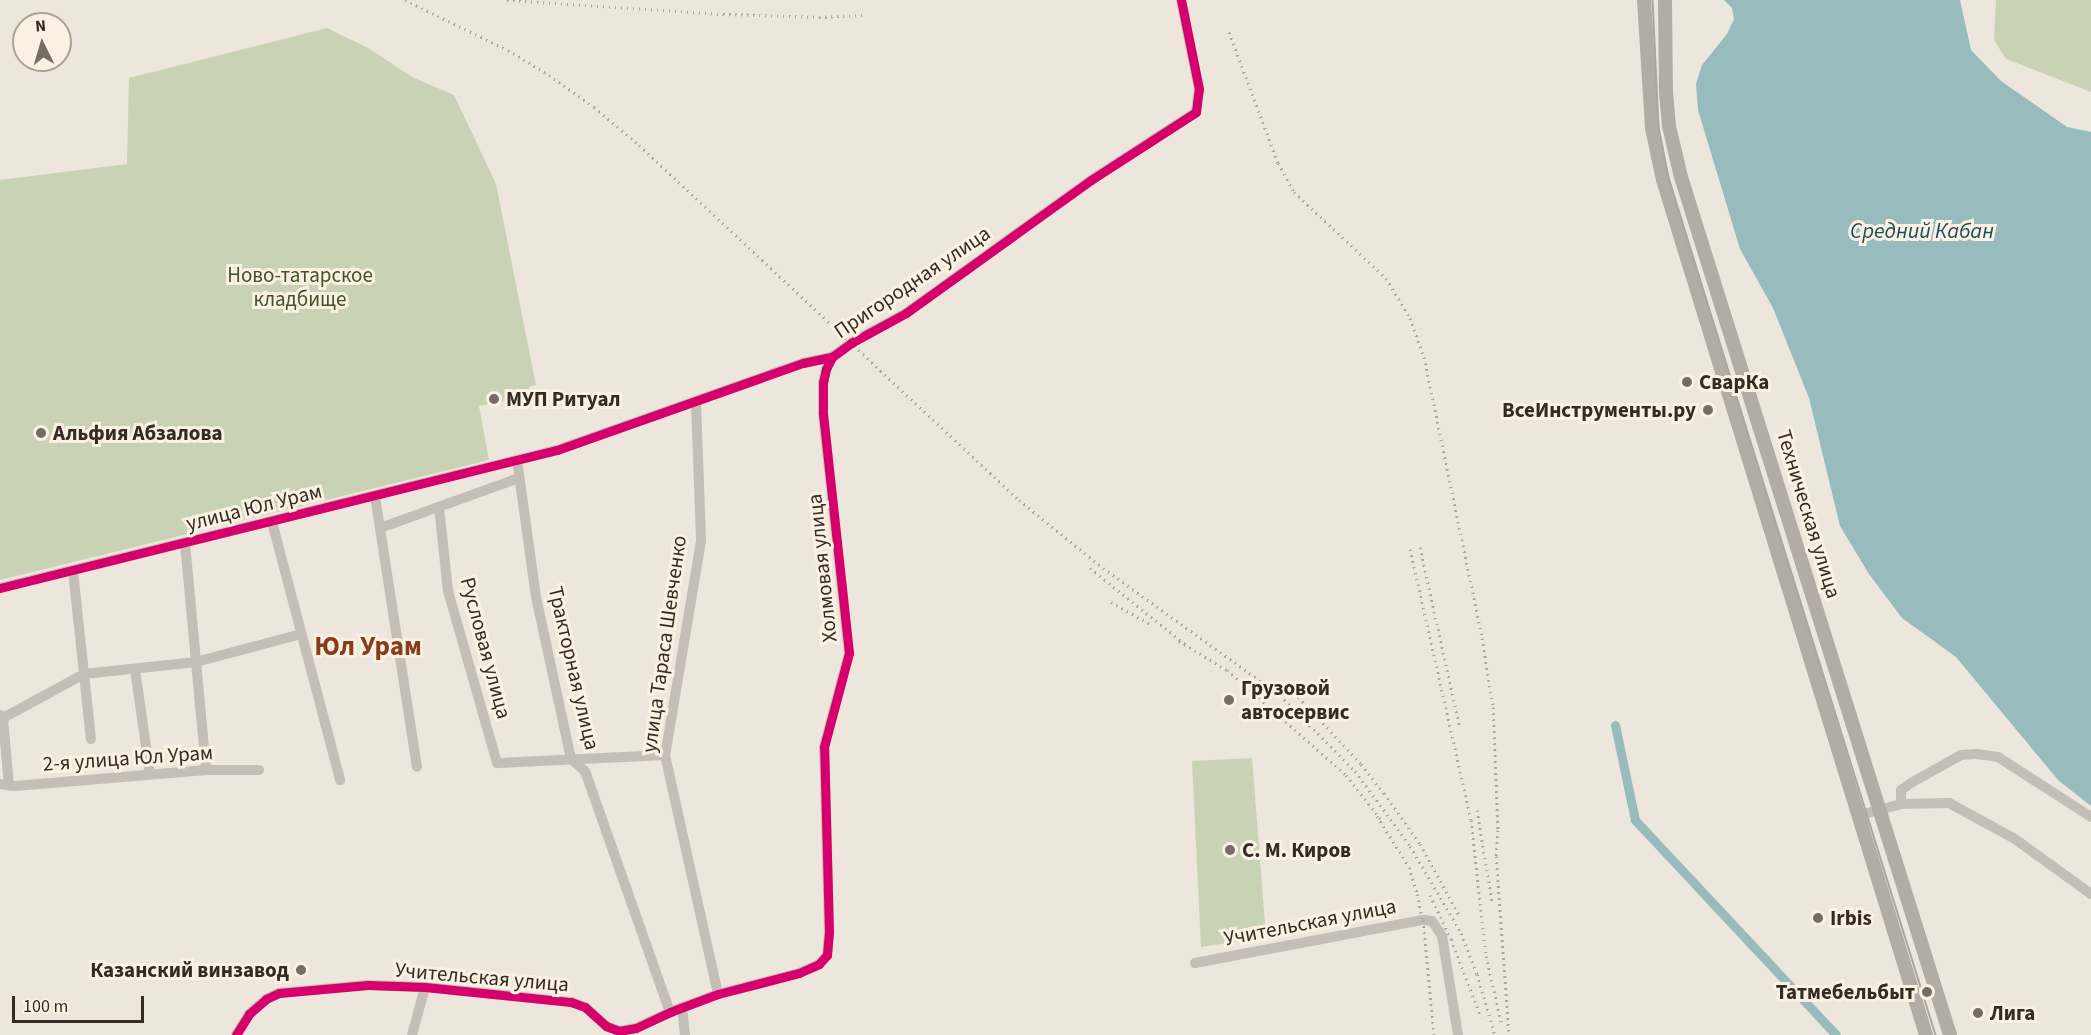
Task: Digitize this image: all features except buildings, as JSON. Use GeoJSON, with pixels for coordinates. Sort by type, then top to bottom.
{"type":"FeatureCollection","features":[{"type":"Feature","properties":{"kind":"main road","name":"Техническая улица"},"geometry":{"type":"LineString","coordinates":[[1644,0],[1652,128],[1663,180],[1926,1035]]}},
{"type":"Feature","properties":{"kind":"main road","name":"Техническая улица"},"geometry":{"type":"LineString","coordinates":[[1665,0],[1665,92],[1669,126],[1681,177],[1950,1035]]}},
{"type":"Feature","properties":{"kind":"street","name":"Пригородная улица"},"geometry":{"type":"LineString","coordinates":[[517,460],[556,450],[696,403],[804,363],[832,357],[851,343],[906,313],[1091,180],[1196,112],[1199,89],[1180,0]]}},
{"type":"Feature","properties":{"kind":"street","name":"Холмовая улица"},"geometry":{"type":"LineString","coordinates":[[826,955],[830,932],[824,747],[849,653],[823,412],[823,383],[832,357]]}},
{"type":"Feature","properties":{"kind":"street","name":"улица Тараса Шевченко"},"geometry":{"type":"LineString","coordinates":[[696,403],[701,541],[664,755],[718,994]]}},
{"type":"Feature","properties":{"kind":"street","name":"Тракторная улица"},"geometry":{"type":"LineString","coordinates":[[517,460],[536,597],[571,759],[585,771],[670,1012]]}},
{"type":"Feature","properties":{"kind":"street","name":"улица Юл Урам"},"geometry":{"type":"LineString","coordinates":[[0,588],[517,460]]}},
{"type":"Feature","properties":{"kind":"street"},"geometry":{"type":"LineString","coordinates":[[380,528],[519,478]]}},
{"type":"Feature","properties":{"kind":"street"},"geometry":{"type":"LineString","coordinates":[[375,496],[417,767]]}},
{"type":"Feature","properties":{"kind":"street","name":"Русловая улица"},"geometry":{"type":"LineString","coordinates":[[439,507],[448,591],[497,763],[571,759]]}},
{"type":"Feature","properties":{"kind":"street"},"geometry":{"type":"LineString","coordinates":[[272,522],[340,780]]}},
{"type":"Feature","properties":{"kind":"street"},"geometry":{"type":"LineString","coordinates":[[185,543],[206,770]]}},
{"type":"Feature","properties":{"kind":"street"},"geometry":{"type":"LineString","coordinates":[[73,571],[91,739]]}},
{"type":"Feature","properties":{"kind":"street"},"geometry":{"type":"LineString","coordinates":[[5,785],[1,717],[84,674],[196,662],[302,634]]}},
{"type":"Feature","properties":{"kind":"street"},"geometry":{"type":"LineString","coordinates":[[135,669],[150,774]]}},
{"type":"Feature","properties":{"kind":"street"},"geometry":{"type":"LineString","coordinates":[[1901,804],[1901,790],[1911,783],[1961,755],[1977,754],[1998,757],[2091,817]]}},
{"type":"Feature","properties":{"kind":"street"},"geometry":{"type":"LineString","coordinates":[[571,759],[664,755]]}},
{"type":"Feature","properties":{"kind":"street","name":"2-я улица Юл Урам"},"geometry":{"type":"LineString","coordinates":[[5,785],[206,770],[259,770]]}},
{"type":"Feature","properties":{"kind":"street"},"geometry":{"type":"LineString","coordinates":[[1860,815],[1901,804],[1949,803],[2015,839],[2091,894]]}},
{"type":"Feature","properties":{"kind":"street","name":"Учительская улица"},"geometry":{"type":"LineString","coordinates":[[1195,963],[1423,920],[1432,921],[1442,936],[1458,1035]]}},
{"type":"Feature","properties":{"kind":"street","name":"Учительская улица"},"geometry":{"type":"LineString","coordinates":[[237,1035],[249,1014],[266,999],[279,993],[368,985],[425,987],[571,1002],[585,1007],[606,1026],[619,1031],[636,1028],[718,994],[809,970],[826,955]]}},
{"type":"Feature","properties":{"kind":"street"},"geometry":{"type":"LineString","coordinates":[[412,1035],[425,987]]}},
{"type":"Feature","properties":{"kind":"street"},"geometry":{"type":"LineString","coordinates":[[682,1007],[686,1035]]}},
{"type":"Feature","properties":{"kind":"green space"},"geometry":{"type":"Polygon","coordinates":[[[1996,0],[2091,0],[2091,92],[2006,59],[1994,40],[1996,0]]]}},
{"type":"Feature","properties":{"kind":"green space","name":"Ново-татарское кладбище"},"geometry":{"type":"Polygon","coordinates":[[[327,28],[370,49],[412,77],[454,95],[496,184],[536,385],[529,387],[530,396],[479,406],[489,460],[0,580],[0,180],[127,164],[129,78],[327,28]]]}},
{"type":"Feature","properties":{"kind":"green space"},"geometry":{"type":"Polygon","coordinates":[[[1252,758],[1266,937],[1201,947],[1192,761],[1252,758]]]}},
{"type":"Feature","properties":{"kind":"water","name":"Средний Кабан"},"geometry":{"type":"Polygon","coordinates":[[[1724,0],[1960,0],[1971,50],[2001,81],[2067,127],[2091,132],[2091,806],[2058,780],[1956,657],[1902,618],[1869,574],[1840,526],[1809,398],[1773,308],[1740,249],[1698,110],[1696,84],[1702,65],[1727,34],[1734,19],[1732,8],[1724,0]]]}},
{"type":"Feature","properties":{"kind":"waterway"},"geometry":{"type":"LineString","coordinates":[[1615,725],[1635,820],[1836,1035]]}},
{"type":"Feature","properties":{"kind":"tram line"},"geometry":{"type":"LineString","coordinates":[[1653,0],[1659,127],[1669,179],[1936,1035]]}},
{"type":"Feature","properties":{"kind":"railway"},"geometry":{"type":"LineString","coordinates":[[405,0],[508,50],[549,75],[594,107],[639,145],[1019,500],[1103,568],[1280,695],[1355,771],[1410,846],[1461,933],[1477,974],[1495,1035]]}},
{"type":"Feature","properties":{"kind":"railway"},"geometry":{"type":"LineString","coordinates":[[507,0],[723,14],[819,17],[862,15]]}},
{"type":"Feature","properties":{"kind":"railway"},"geometry":{"type":"LineString","coordinates":[[1229,32],[1278,163],[1294,192],[1386,278],[1410,318],[1424,357],[1482,638],[1493,707],[1498,830],[1496,856],[1509,1035]]}},
{"type":"Feature","properties":{"kind":"railway"},"geometry":{"type":"LineString","coordinates":[[1420,547],[1459,725]]}},
{"type":"Feature","properties":{"kind":"railway"},"geometry":{"type":"LineString","coordinates":[[1410,549],[1471,820],[1486,956],[1502,1026]]}},
{"type":"Feature","properties":{"kind":"railway"},"geometry":{"type":"LineString","coordinates":[[1090,568],[1186,645]]}},
{"type":"Feature","properties":{"kind":"railway"},"geometry":{"type":"LineString","coordinates":[[1111,602],[1150,624]]}},
{"type":"Feature","properties":{"kind":"railway"},"geometry":{"type":"LineString","coordinates":[[1179,641],[1227,670],[1346,775]]}},
{"type":"Feature","properties":{"kind":"railway"},"geometry":{"type":"LineString","coordinates":[[1290,688],[1361,764],[1384,793],[1420,844],[1459,915]]}},
{"type":"Feature","properties":{"kind":"railway"},"geometry":{"type":"LineString","coordinates":[[1346,775],[1383,822]]}},
{"type":"Feature","properties":{"kind":"railway"},"geometry":{"type":"LineString","coordinates":[[1477,810],[1492,902]]}},
{"type":"Feature","properties":{"kind":"railway"},"geometry":{"type":"LineString","coordinates":[[1377,816],[1409,867],[1417,894],[1423,920],[1434,1035]]}},
{"type":"Feature","properties":{"kind":"railway"},"geometry":{"type":"LineString","coordinates":[[1430,895],[1451,939],[1481,1017]]}},
{"type":"Feature","properties":{"kind":"cycle path"},"geometry":{"type":"LineString","coordinates":[[0,588],[557,450],[803,363],[832,357],[851,343],[906,313],[1091,180],[1196,112],[1199,89],[1181,0]]}},
{"type":"Feature","properties":{"kind":"cycle path"},"geometry":{"type":"LineString","coordinates":[[236,1035],[249,1014],[266,999],[279,993],[368,985],[425,987],[571,1002],[585,1007],[606,1026],[619,1031],[636,1028],[718,994],[799,973],[819,964],[827,955],[829,932],[824,747],[849,653],[823,412],[823,383],[832,357]]}},
{"type":"Feature","properties":{"kind":"place","name":"СварКа"},"geometry":{"type":"Point","coordinates":[1687,382]}},
{"type":"Feature","properties":{"kind":"place","name":"МУП Ритуал"},"geometry":{"type":"Point","coordinates":[494,399]}},
{"type":"Feature","properties":{"kind":"place","name":"ВсеИнструменты.ру"},"geometry":{"type":"Point","coordinates":[1708,410]}},
{"type":"Feature","properties":{"kind":"place","name":"Альфия Абзалова"},"geometry":{"type":"Point","coordinates":[41,433]}},
{"type":"Feature","properties":{"kind":"place","name":"Грузовой автосервис"},"geometry":{"type":"Point","coordinates":[1229,700]}},
{"type":"Feature","properties":{"kind":"place","name":"С. М. Киров"},"geometry":{"type":"Point","coordinates":[1230,850]}},
{"type":"Feature","properties":{"kind":"place","name":"Irbis"},"geometry":{"type":"Point","coordinates":[1818,918]}},
{"type":"Feature","properties":{"kind":"place","name":"Казанский винзавод"},"geometry":{"type":"Point","coordinates":[301,970]}},
{"type":"Feature","properties":{"kind":"place","name":"Татмебельбыт"},"geometry":{"type":"Point","coordinates":[1927,992]}},
{"type":"Feature","properties":{"kind":"place","name":"Лига"},"geometry":{"type":"Point","coordinates":[1978,1013]}},
{"type":"Feature","properties":{"kind":"district","name":"Юл Урам"},"geometry":{"type":"Point","coordinates":[368,647]}}]}
